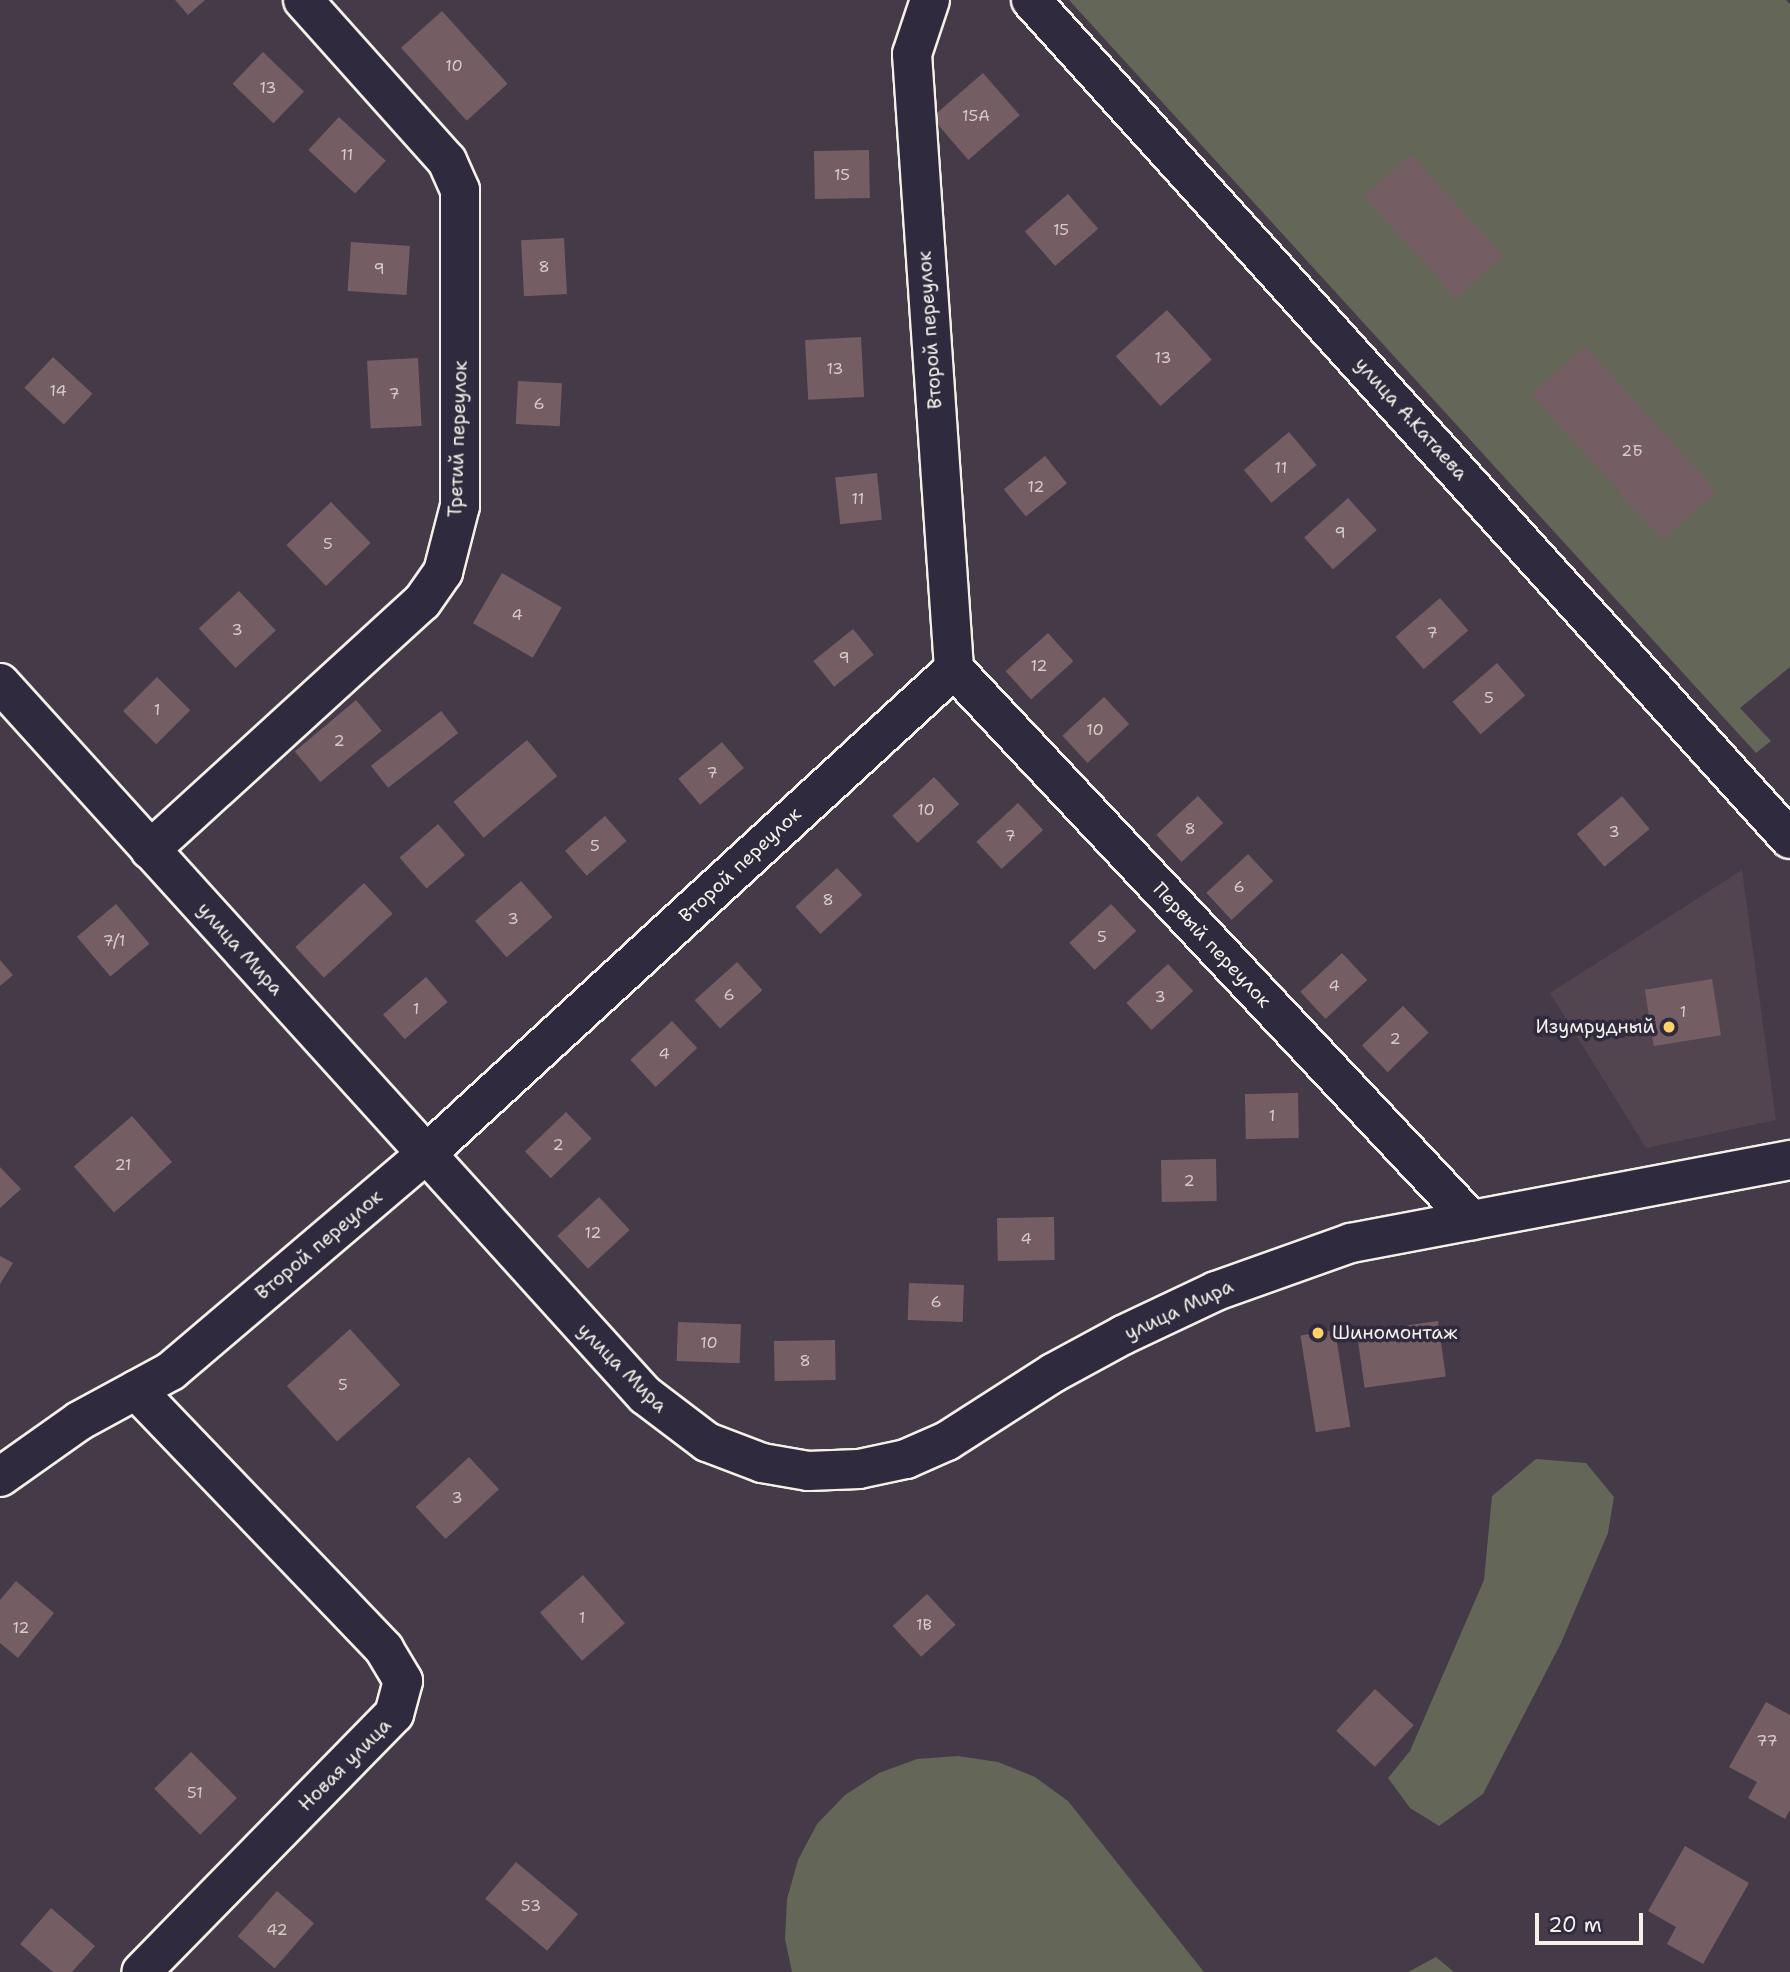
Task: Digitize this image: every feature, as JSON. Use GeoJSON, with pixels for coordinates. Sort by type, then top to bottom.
{"type":"FeatureCollection","features":[{"type":"Feature","properties":{"kind":"street","name":"Третий переулок"},"geometry":{"type":"LineString","coordinates":[[150,850],[422,602],[443,572],[460,506],[460,190],[447,160],[303,0]]}},
{"type":"Feature","properties":{"kind":"street","name":"Второй переулок"},"geometry":{"type":"LineString","coordinates":[[0,1477],[79,1421],[171,1371],[425,1154],[954,669],[912,54],[930,0]]}},
{"type":"Feature","properties":{"kind":"street","name":"улица А.Катаева"},"geometry":{"type":"LineString","coordinates":[[1031,0],[1790,839]]}},
{"type":"Feature","properties":{"kind":"street","name":"Первый переулок"},"geometry":{"type":"LineString","coordinates":[[954,669],[1471,1220]]}},
{"type":"Feature","properties":{"kind":"street","name":"улица Мира"},"geometry":{"type":"LineString","coordinates":[[0,683],[645,1395],[679,1424],[708,1442],[762,1464],[808,1471],[859,1469],[916,1454],[1124,1335],[1272,1269],[1351,1243],[1790,1160]]}},
{"type":"Feature","properties":{"kind":"street","name":"Новая улица"},"geometry":{"type":"LineString","coordinates":[[136,1390],[384,1648],[403,1681],[394,1714],[141,1972]]}},
{"type":"Feature","properties":{"kind":"shaded area"},"geometry":{"type":"Polygon","coordinates":[[[1742,870],[1776,1120],[1646,1148],[1550,993],[1742,870]]]}},
{"type":"Feature","properties":{"kind":"green space"},"geometry":{"type":"Polygon","coordinates":[[[1069,0],[1786,0],[1790,4],[1790,667],[1740,708],[1771,741],[1756,753],[1069,0]]]}},
{"type":"Feature","properties":{"kind":"green space"},"geometry":{"type":"Polygon","coordinates":[[[1536,1459],[1586,1463],[1614,1497],[1608,1533],[1561,1643],[1483,1794],[1439,1826],[1410,1808],[1388,1778],[1410,1751],[1484,1580],[1492,1496],[1536,1459]]]}},
{"type":"Feature","properties":{"kind":"green space"},"geometry":{"type":"Polygon","coordinates":[[[958,1756],[998,1762],[1035,1777],[1068,1801],[1204,1972],[792,1972],[785,1939],[787,1899],[798,1860],[817,1824],[845,1795],[879,1773],[917,1759],[958,1756]]]}},
{"type":"Feature","properties":{"kind":"green space"},"geometry":{"type":"Polygon","coordinates":[[[1436,1957],[1454,1972],[1408,1972],[1436,1957]]]}},
{"type":"Feature","properties":{"kind":"building"},"geometry":{"type":"Polygon","coordinates":[[[175,0],[205,0],[188,15],[175,0]]]}},
{"type":"Feature","properties":{"kind":"building"},"geometry":{"type":"Polygon","coordinates":[[[442,11],[508,84],[467,121],[401,48],[442,11]]]}},
{"type":"Feature","properties":{"kind":"building"},"geometry":{"type":"Polygon","coordinates":[[[263,52],[304,92],[273,123],[232,84],[263,52]]]}},
{"type":"Feature","properties":{"kind":"building"},"geometry":{"type":"Polygon","coordinates":[[[983,73],[1020,115],[968,160],[932,118],[983,73]]]}},
{"type":"Feature","properties":{"kind":"building"},"geometry":{"type":"Polygon","coordinates":[[[339,117],[386,161],[355,194],[308,150],[339,117]]]}},
{"type":"Feature","properties":{"kind":"building"},"geometry":{"type":"Polygon","coordinates":[[[869,150],[870,198],[815,199],[814,151],[869,150]]]}},
{"type":"Feature","properties":{"kind":"building"},"geometry":{"type":"Polygon","coordinates":[[[1411,154],[1503,256],[1456,298],[1364,196],[1411,154]]]}},
{"type":"Feature","properties":{"kind":"building"},"geometry":{"type":"Polygon","coordinates":[[[1068,194],[1098,229],[1055,266],[1025,231],[1068,194]]]}},
{"type":"Feature","properties":{"kind":"building"},"geometry":{"type":"Polygon","coordinates":[[[564,238],[567,294],[524,296],[521,240],[564,238]]]}},
{"type":"Feature","properties":{"kind":"building"},"geometry":{"type":"Polygon","coordinates":[[[351,242],[410,246],[406,295],[348,291],[351,242]]]}},
{"type":"Feature","properties":{"kind":"building"},"geometry":{"type":"Polygon","coordinates":[[[1167,310],[1212,360],[1161,406],[1116,356],[1167,310]]]}},
{"type":"Feature","properties":{"kind":"building"},"geometry":{"type":"Polygon","coordinates":[[[861,337],[864,397],[808,400],[805,340],[861,337]]]}},
{"type":"Feature","properties":{"kind":"building"},"geometry":{"type":"Polygon","coordinates":[[[1585,346],[1716,492],[1663,540],[1531,394],[1585,346]]]}},
{"type":"Feature","properties":{"kind":"building"},"geometry":{"type":"Polygon","coordinates":[[[53,357],[92,394],[64,425],[24,388],[53,357]]]}},
{"type":"Feature","properties":{"kind":"building"},"geometry":{"type":"Polygon","coordinates":[[[418,358],[422,426],[371,429],[367,361],[418,358]]]}},
{"type":"Feature","properties":{"kind":"building"},"geometry":{"type":"Polygon","coordinates":[[[518,381],[562,383],[560,426],[516,424],[518,381]]]}},
{"type":"Feature","properties":{"kind":"building"},"geometry":{"type":"Polygon","coordinates":[[[1289,432],[1317,465],[1271,503],[1244,470],[1289,432]]]}},
{"type":"Feature","properties":{"kind":"building"},"geometry":{"type":"Polygon","coordinates":[[[1045,456],[1067,483],[1026,517],[1004,489],[1045,456]]]}},
{"type":"Feature","properties":{"kind":"building"},"geometry":{"type":"Polygon","coordinates":[[[877,473],[882,520],[840,524],[835,477],[877,473]]]}},
{"type":"Feature","properties":{"kind":"building"},"geometry":{"type":"Polygon","coordinates":[[[1348,498],[1377,530],[1333,569],[1304,537],[1348,498]]]}},
{"type":"Feature","properties":{"kind":"building"},"geometry":{"type":"Polygon","coordinates":[[[331,502],[371,543],[326,586],[286,545],[331,502]]]}},
{"type":"Feature","properties":{"kind":"building"},"geometry":{"type":"Polygon","coordinates":[[[502,573],[562,608],[533,658],[473,623],[502,573]]]}},
{"type":"Feature","properties":{"kind":"building"},"geometry":{"type":"Polygon","coordinates":[[[239,591],[276,630],[236,668],[199,629],[239,591]]]}},
{"type":"Feature","properties":{"kind":"building"},"geometry":{"type":"Polygon","coordinates":[[[1440,598],[1468,630],[1424,669],[1395,637],[1440,598]]]}},
{"type":"Feature","properties":{"kind":"building"},"geometry":{"type":"Polygon","coordinates":[[[853,629],[874,655],[834,687],[813,661],[853,629]]]}},
{"type":"Feature","properties":{"kind":"building"},"geometry":{"type":"Polygon","coordinates":[[[1048,633],[1073,661],[1031,699],[1006,671],[1048,633]]]}},
{"type":"Feature","properties":{"kind":"building"},"geometry":{"type":"Polygon","coordinates":[[[1497,663],[1525,695],[1481,734],[1452,702],[1497,663]]]}},
{"type":"Feature","properties":{"kind":"building"},"geometry":{"type":"Polygon","coordinates":[[[157,677],[190,710],[156,744],[123,711],[157,677]]]}},
{"type":"Feature","properties":{"kind":"building"},"geometry":{"type":"Polygon","coordinates":[[[1104,697],[1129,724],[1088,763],[1062,736],[1104,697]]]}},
{"type":"Feature","properties":{"kind":"building"},"geometry":{"type":"Polygon","coordinates":[[[356,700],[382,731],[320,782],[295,751],[356,700]]]}},
{"type":"Feature","properties":{"kind":"building"},"geometry":{"type":"Polygon","coordinates":[[[441,711],[458,733],[388,788],[371,766],[441,711]]]}},
{"type":"Feature","properties":{"kind":"building"},"geometry":{"type":"Polygon","coordinates":[[[527,740],[557,776],[484,838],[453,802],[527,740]]]}},
{"type":"Feature","properties":{"kind":"building"},"geometry":{"type":"Polygon","coordinates":[[[722,742],[744,768],[700,805],[678,779],[722,742]]]}},
{"type":"Feature","properties":{"kind":"building"},"geometry":{"type":"Polygon","coordinates":[[[934,777],[959,804],[918,843],[892,816],[934,777]]]}},
{"type":"Feature","properties":{"kind":"building"},"geometry":{"type":"Polygon","coordinates":[[[1198,796],[1223,823],[1182,862],[1156,835],[1198,796]]]}},
{"type":"Feature","properties":{"kind":"building"},"geometry":{"type":"Polygon","coordinates":[[[1622,796],[1650,829],[1604,867],[1577,834],[1622,796]]]}},
{"type":"Feature","properties":{"kind":"building"},"geometry":{"type":"Polygon","coordinates":[[[1018,803],[1043,830],[1002,869],[976,842],[1018,803]]]}},
{"type":"Feature","properties":{"kind":"building"},"geometry":{"type":"Polygon","coordinates":[[[605,816],[627,841],[587,876],[565,851],[605,816]]]}},
{"type":"Feature","properties":{"kind":"building"},"geometry":{"type":"Polygon","coordinates":[[[438,824],[465,855],[426,888],[400,857],[438,824]]]}},
{"type":"Feature","properties":{"kind":"building"},"geometry":{"type":"Polygon","coordinates":[[[1248,854],[1273,881],[1232,920],[1206,893],[1248,854]]]}},
{"type":"Feature","properties":{"kind":"building"},"geometry":{"type":"Polygon","coordinates":[[[837,868],[862,895],[821,934],[795,907],[837,868]]]}},
{"type":"Feature","properties":{"kind":"building"},"geometry":{"type":"Polygon","coordinates":[[[521,881],[552,917],[506,957],[475,921],[521,881]]]}},
{"type":"Feature","properties":{"kind":"building"},"geometry":{"type":"Polygon","coordinates":[[[364,883],[393,914],[324,978],[295,947],[364,883]]]}},
{"type":"Feature","properties":{"kind":"building"},"geometry":{"type":"Polygon","coordinates":[[[116,904],[149,944],[110,977],[77,937],[116,904]]]}},
{"type":"Feature","properties":{"kind":"building"},"geometry":{"type":"Polygon","coordinates":[[[1111,904],[1136,931],[1095,970],[1069,943],[1111,904]]]}},
{"type":"Feature","properties":{"kind":"building"},"geometry":{"type":"Polygon","coordinates":[[[1342,953],[1367,980],[1326,1019],[1300,992],[1342,953]]]}},
{"type":"Feature","properties":{"kind":"building"},"geometry":{"type":"Polygon","coordinates":[[[0,960],[13,975],[0,986],[0,960]]]}},
{"type":"Feature","properties":{"kind":"building"},"geometry":{"type":"Polygon","coordinates":[[[737,962],[762,990],[720,1028],[695,1000],[737,962]]]}},
{"type":"Feature","properties":{"kind":"building"},"geometry":{"type":"Polygon","coordinates":[[[1168,964],[1193,991],[1152,1030],[1126,1003],[1168,964]]]}},
{"type":"Feature","properties":{"kind":"building"},"geometry":{"type":"Polygon","coordinates":[[[426,977],[448,1002],[405,1039],[383,1014],[426,977]]]}},
{"type":"Feature","properties":{"kind":"building"},"geometry":{"type":"Polygon","coordinates":[[[1712,979],[1721,1035],[1654,1046],[1645,990],[1712,979]]]}},
{"type":"Feature","properties":{"kind":"building"},"geometry":{"type":"Polygon","coordinates":[[[1403,1006],[1429,1033],[1388,1072],[1362,1046],[1403,1006]]]}},
{"type":"Feature","properties":{"kind":"building"},"geometry":{"type":"Polygon","coordinates":[[[672,1021],[697,1048],[656,1087],[630,1060],[672,1021]]]}},
{"type":"Feature","properties":{"kind":"building"},"geometry":{"type":"Polygon","coordinates":[[[1298,1093],[1299,1138],[1246,1139],[1245,1094],[1298,1093]]]}},
{"type":"Feature","properties":{"kind":"building"},"geometry":{"type":"Polygon","coordinates":[[[566,1112],[592,1139],[551,1178],[525,1152],[566,1112]]]}},
{"type":"Feature","properties":{"kind":"building"},"geometry":{"type":"Polygon","coordinates":[[[132,1116],[172,1162],[114,1213],[74,1167],[132,1116]]]}},
{"type":"Feature","properties":{"kind":"building"},"geometry":{"type":"Polygon","coordinates":[[[1216,1159],[1217,1201],[1162,1202],[1161,1160],[1216,1159]]]}},
{"type":"Feature","properties":{"kind":"building"},"geometry":{"type":"Polygon","coordinates":[[[0,1167],[21,1189],[0,1208],[0,1167]]]}},
{"type":"Feature","properties":{"kind":"building"},"geometry":{"type":"Polygon","coordinates":[[[599,1197],[630,1230],[588,1269],[557,1236],[599,1197]]]}},
{"type":"Feature","properties":{"kind":"building"},"geometry":{"type":"Polygon","coordinates":[[[1054,1217],[1055,1260],[998,1261],[997,1218],[1054,1217]]]}},
{"type":"Feature","properties":{"kind":"building"},"geometry":{"type":"Polygon","coordinates":[[[0,1256],[13,1263],[0,1284],[0,1256]]]}},
{"type":"Feature","properties":{"kind":"building"},"geometry":{"type":"Polygon","coordinates":[[[909,1283],[964,1285],[963,1322],[908,1320],[909,1283]]]}},
{"type":"Feature","properties":{"kind":"building"},"geometry":{"type":"Polygon","coordinates":[[[1438,1321],[1446,1376],[1365,1388],[1357,1332],[1438,1321]]]}},
{"type":"Feature","properties":{"kind":"building"},"geometry":{"type":"Polygon","coordinates":[[[678,1322],[741,1324],[740,1363],[677,1361],[678,1322]]]}},
{"type":"Feature","properties":{"kind":"building"},"geometry":{"type":"Polygon","coordinates":[[[350,1329],[400,1385],[337,1442],[287,1386],[350,1329]]]}},
{"type":"Feature","properties":{"kind":"building"},"geometry":{"type":"Polygon","coordinates":[[[1335,1330],[1350,1427],[1316,1432],[1300,1335],[1335,1330]]]}},
{"type":"Feature","properties":{"kind":"building"},"geometry":{"type":"Polygon","coordinates":[[[835,1340],[836,1380],[775,1381],[774,1341],[835,1340]]]}},
{"type":"Feature","properties":{"kind":"building"},"geometry":{"type":"Polygon","coordinates":[[[469,1457],[499,1489],[446,1539],[416,1507],[469,1457]]]}},
{"type":"Feature","properties":{"kind":"building"},"geometry":{"type":"Polygon","coordinates":[[[583,1575],[625,1623],[582,1661],[540,1612],[583,1575]]]}},
{"type":"Feature","properties":{"kind":"building"},"geometry":{"type":"Polygon","coordinates":[[[16,1581],[54,1613],[18,1658],[0,1643],[0,1600],[16,1581]]]}},
{"type":"Feature","properties":{"kind":"building"},"geometry":{"type":"Polygon","coordinates":[[[927,1594],[956,1625],[921,1657],[893,1626],[927,1594]]]}},
{"type":"Feature","properties":{"kind":"building"},"geometry":{"type":"Polygon","coordinates":[[[1375,1689],[1414,1725],[1375,1767],[1336,1731],[1375,1689]]]}},
{"type":"Feature","properties":{"kind":"building"},"geometry":{"type":"Polygon","coordinates":[[[1766,1702],[1790,1715],[1790,1810],[1785,1819],[1748,1798],[1757,1782],[1729,1767],[1766,1702]]]}},
{"type":"Feature","properties":{"kind":"building"},"geometry":{"type":"Polygon","coordinates":[[[191,1752],[237,1798],[200,1835],[154,1789],[191,1752]]]}},
{"type":"Feature","properties":{"kind":"building"},"geometry":{"type":"Polygon","coordinates":[[[1685,1846],[1749,1883],[1703,1964],[1667,1944],[1676,1927],[1648,1911],[1685,1846]]]}},
{"type":"Feature","properties":{"kind":"building"},"geometry":{"type":"Polygon","coordinates":[[[516,1862],[578,1914],[547,1951],[485,1899],[516,1862]]]}},
{"type":"Feature","properties":{"kind":"building"},"geometry":{"type":"Polygon","coordinates":[[[277,1891],[314,1923],[275,1968],[238,1936],[277,1891]]]}},
{"type":"Feature","properties":{"kind":"building"},"geometry":{"type":"Polygon","coordinates":[[[51,1908],[95,1946],[72,1972],[53,1972],[20,1944],[51,1908]]]}},
{"type":"Feature","properties":{"kind":"place","name":"Изумрудный"},"geometry":{"type":"Point","coordinates":[1669,1027]}},
{"type":"Feature","properties":{"kind":"place","name":"Шиномонтаж"},"geometry":{"type":"Point","coordinates":[1318,1333]}}]}
